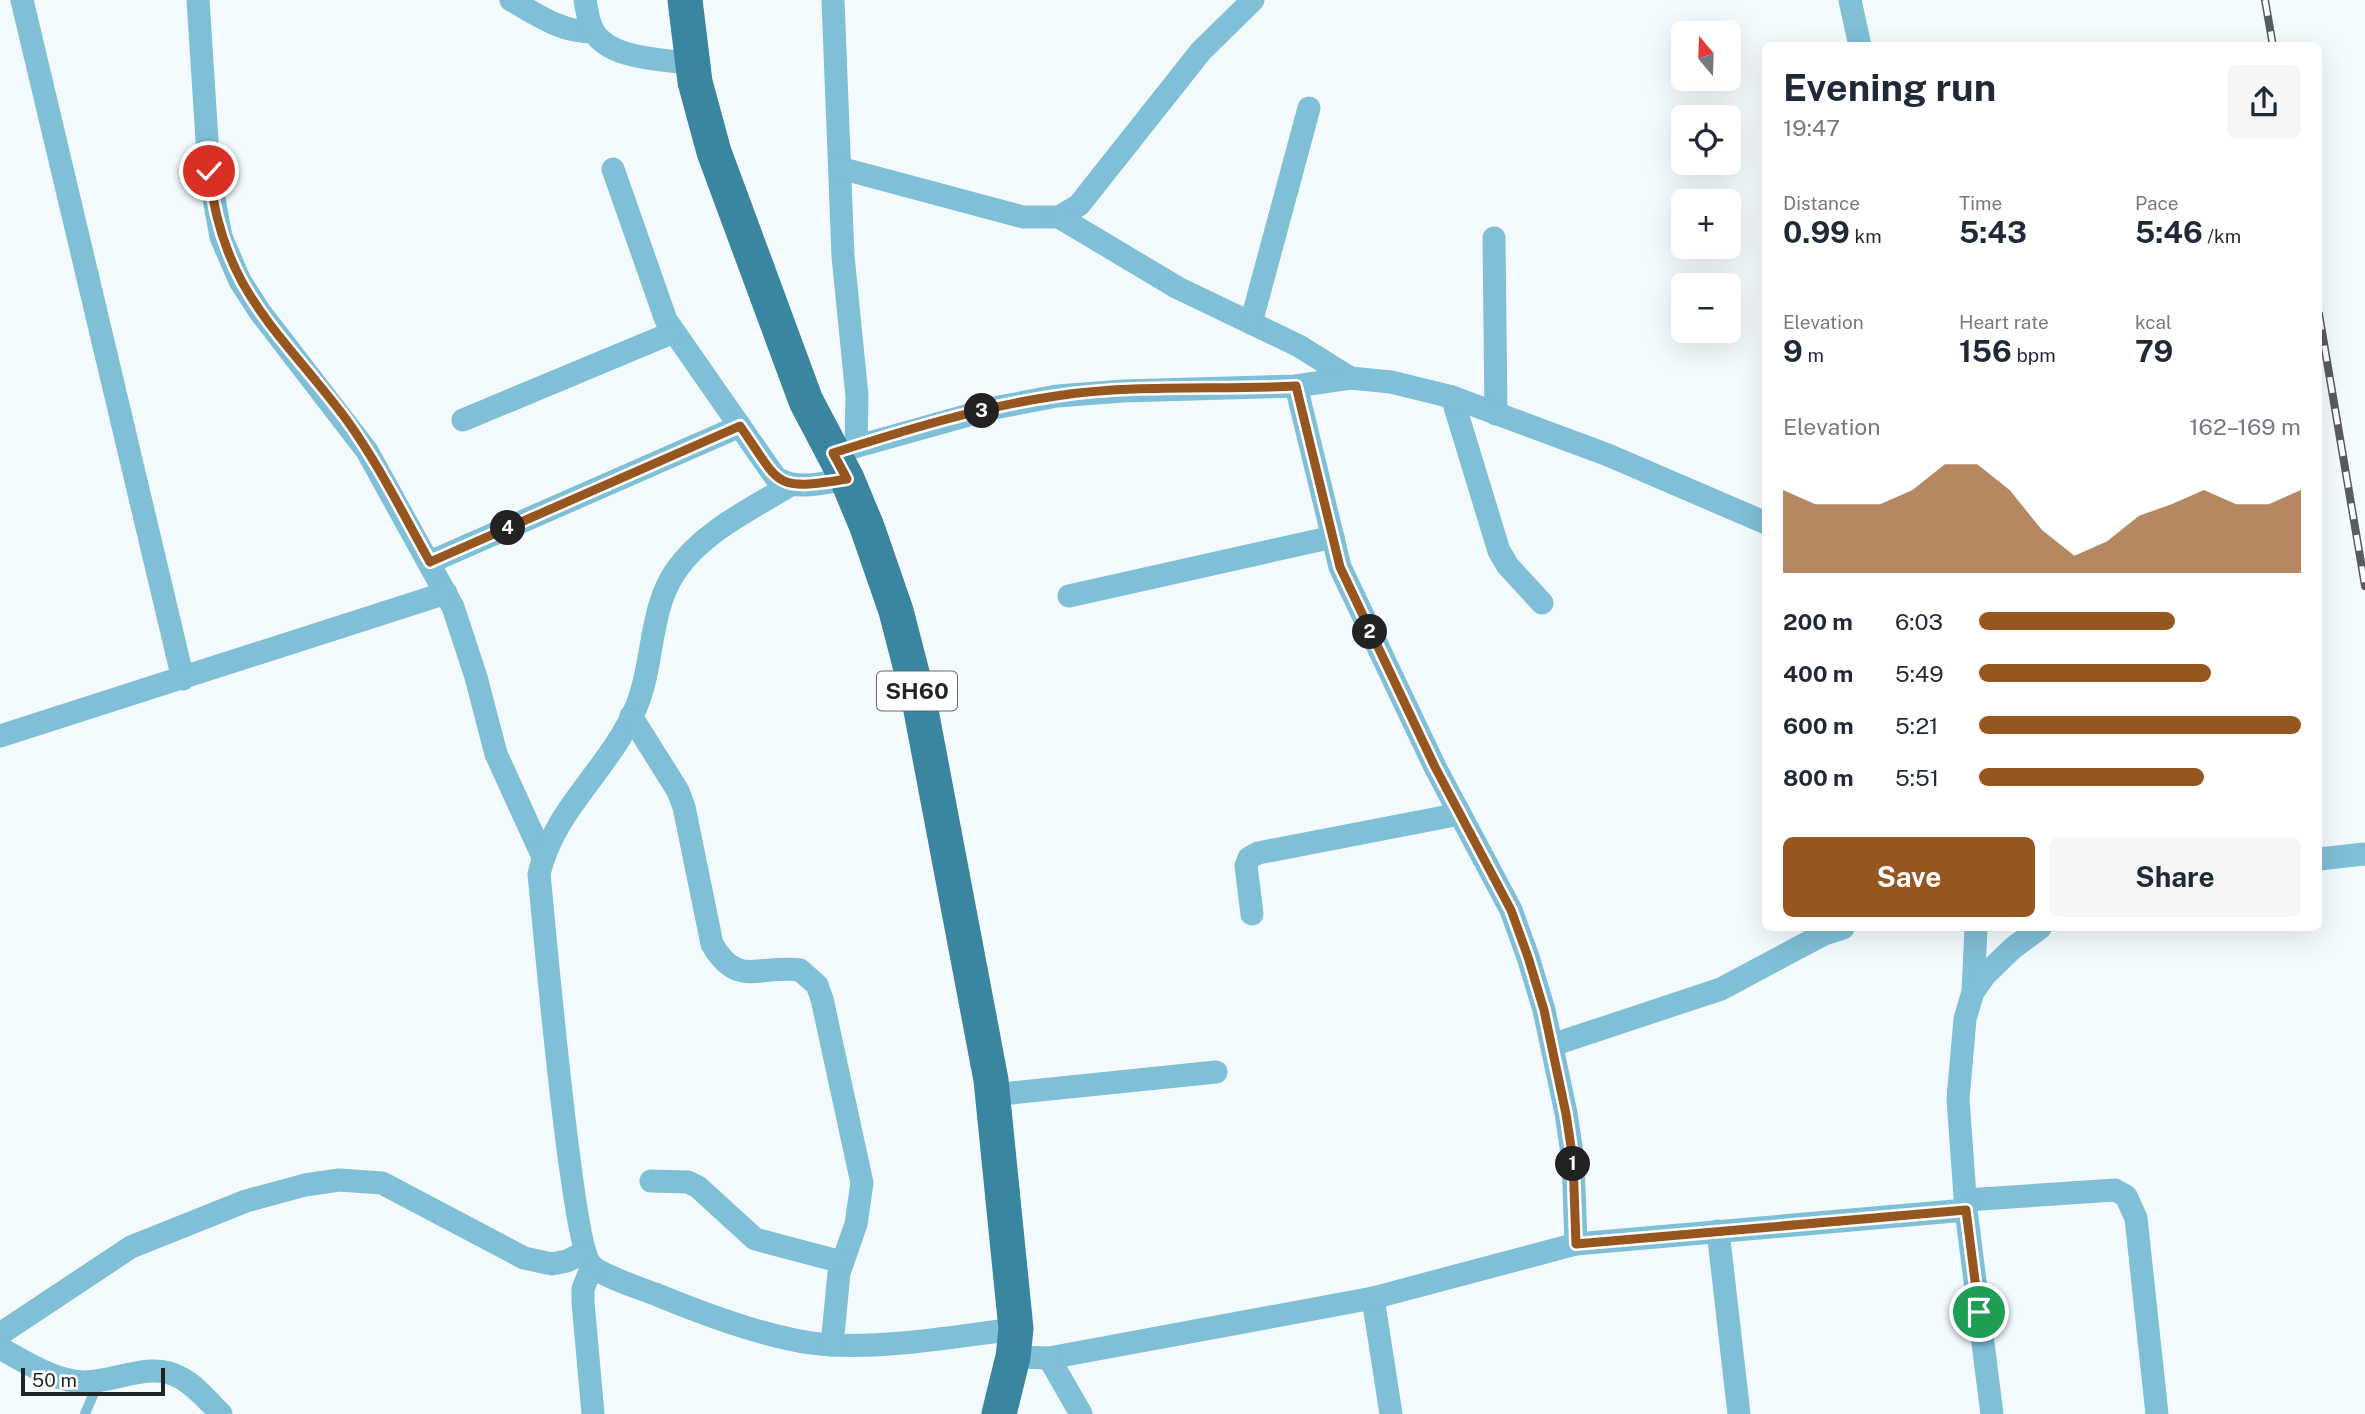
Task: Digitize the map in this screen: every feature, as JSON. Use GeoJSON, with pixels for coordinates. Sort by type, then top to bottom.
{"type":"FeatureCollection","features":[{"type":"Feature","properties":{"kind":"main road","name":"SH60"},"geometry":{"type":"LineString","coordinates":[[685,0],[693,64],[714,152],[806,401],[845,459],[896,611],[919,699],[992,1095],[1015,1343],[999,1414]]}},
{"type":"Feature","properties":{"kind":"street"},"geometry":{"type":"LineString","coordinates":[[22,0],[183,679]]}},
{"type":"Feature","properties":{"kind":"street"},"geometry":{"type":"LineString","coordinates":[[198,0],[209,171],[213,206],[221,237],[240,282],[299,365],[360,440],[430,562],[463,632],[496,754],[542,858]]}},
{"type":"Feature","properties":{"kind":"street"},"geometry":{"type":"LineString","coordinates":[[511,0],[572,32],[593,32]]}},
{"type":"Feature","properties":{"kind":"street"},"geometry":{"type":"LineString","coordinates":[[585,0],[593,32],[604,44],[619,51],[693,64]]}},
{"type":"Feature","properties":{"kind":"street"},"geometry":{"type":"LineString","coordinates":[[833,0],[843,256],[857,396],[845,459]]}},
{"type":"Feature","properties":{"kind":"street"},"geometry":{"type":"LineString","coordinates":[[840,168],[1023,217],[1059,217],[1079,205],[1201,51],[1253,0]]}},
{"type":"Feature","properties":{"kind":"street"},"geometry":{"type":"LineString","coordinates":[[1850,0],[1859,42]]}},
{"type":"Feature","properties":{"kind":"street"},"geometry":{"type":"LineString","coordinates":[[1251,323],[1309,108]]}},
{"type":"Feature","properties":{"kind":"street"},"geometry":{"type":"LineString","coordinates":[[614,169],[666,320],[776,478],[789,486]]}},
{"type":"Feature","properties":{"kind":"street"},"geometry":{"type":"LineString","coordinates":[[1059,217],[1157,276],[1310,352],[1350,378]]}},
{"type":"Feature","properties":{"kind":"street"},"geometry":{"type":"LineString","coordinates":[[1494,239],[1496,414]]}},
{"type":"Feature","properties":{"kind":"street"},"geometry":{"type":"LineString","coordinates":[[463,420],[674,332]]}},
{"type":"Feature","properties":{"kind":"street"},"geometry":{"type":"LineString","coordinates":[[593,1414],[583,1303],[588,1259],[576,1210],[539,874],[542,858],[566,812],[612,750],[631,716],[643,687],[658,614],[674,573],[696,547],[724,525],[789,486],[845,459],[994,408],[1057,396],[1296,386],[1350,378],[1391,382],[1452,397],[1608,455],[1762,521]]}},
{"type":"Feature","properties":{"kind":"street"},"geometry":{"type":"LineString","coordinates":[[1296,386],[1333,537],[1352,595],[1460,814],[1511,910],[1544,1010],[1573,1160],[1576,1244]]}},
{"type":"Feature","properties":{"kind":"street"},"geometry":{"type":"LineString","coordinates":[[1452,397],[1499,551],[1508,566],[1542,603]]}},
{"type":"Feature","properties":{"kind":"street"},"geometry":{"type":"LineString","coordinates":[[430,562],[740,426]]}},
{"type":"Feature","properties":{"kind":"street"},"geometry":{"type":"LineString","coordinates":[[1069,596],[1333,537]]}},
{"type":"Feature","properties":{"kind":"street"},"geometry":{"type":"LineString","coordinates":[[0,736],[446,593]]}},
{"type":"Feature","properties":{"kind":"street"},"geometry":{"type":"LineString","coordinates":[[631,716],[678,791],[684,807],[709,930],[721,959],[744,973],[800,970],[817,985],[859,1158],[862,1183],[856,1224],[842,1262],[835,1296],[832,1345]]}},
{"type":"Feature","properties":{"kind":"street"},"geometry":{"type":"LineString","coordinates":[[1252,914],[1246,866],[1249,858],[1258,853],[1460,814]]}},
{"type":"Feature","properties":{"kind":"street"},"geometry":{"type":"LineString","coordinates":[[2322,859],[2365,854]]}},
{"type":"Feature","properties":{"kind":"street"},"geometry":{"type":"LineString","coordinates":[[1552,1045],[1721,989],[1834,931]]}},
{"type":"Feature","properties":{"kind":"street"},"geometry":{"type":"LineString","coordinates":[[1976,931],[1973,992],[1965,1019],[1958,1099],[1966,1205],[1992,1414]]}},
{"type":"Feature","properties":{"kind":"street"},"geometry":{"type":"LineString","coordinates":[[1973,992],[2013,948],[2036,931]]}},
{"type":"Feature","properties":{"kind":"street"},"geometry":{"type":"LineString","coordinates":[[992,1095],[1216,1072]]}},
{"type":"Feature","properties":{"kind":"street"},"geometry":{"type":"LineString","coordinates":[[0,1334],[131,1247],[246,1201],[317,1183],[362,1179],[382,1183],[524,1258],[552,1264],[588,1259],[688,1308],[806,1343],[1015,1343],[1049,1357],[1373,1298],[1576,1244],[2115,1190],[2126,1196],[2136,1218],[2157,1414]]}},
{"type":"Feature","properties":{"kind":"street"},"geometry":{"type":"LineString","coordinates":[[651,1181],[688,1182],[698,1186],[755,1238],[842,1262]]}},
{"type":"Feature","properties":{"kind":"street"},"geometry":{"type":"LineString","coordinates":[[1718,1231],[1739,1414]]}},
{"type":"Feature","properties":{"kind":"street"},"geometry":{"type":"LineString","coordinates":[[1373,1298],[1391,1414]]}},
{"type":"Feature","properties":{"kind":"street"},"geometry":{"type":"LineString","coordinates":[[0,1348],[67,1379],[85,1382],[151,1371],[169,1372],[183,1378],[221,1414]]}},
{"type":"Feature","properties":{"kind":"street"},"geometry":{"type":"LineString","coordinates":[[1049,1357],[1081,1414]]}},
{"type":"Feature","properties":{"kind":"lane"},"geometry":{"type":"LineString","coordinates":[[85,1414],[100,1380]]}},
{"type":"Feature","properties":{"kind":"railway"},"geometry":{"type":"LineString","coordinates":[[2265,0],[2272,42]]}},
{"type":"Feature","properties":{"kind":"railway"},"geometry":{"type":"LineString","coordinates":[[2322,332],[2365,586]]}},
{"type":"Feature","properties":{"kind":"route"},"geometry":{"type":"LineString","coordinates":[[209,171],[213,206],[221,237],[240,282],[299,365],[345,418],[367,451],[430,562],[740,426],[776,478],[789,486],[803,486],[847,479],[833,453],[994,408],[1057,396],[1123,391],[1296,386],[1340,567],[1435,767],[1511,910],[1528,957],[1544,1010],[1566,1114],[1573,1160],[1576,1244],[1966,1210],[1979,1312]]}}]}
